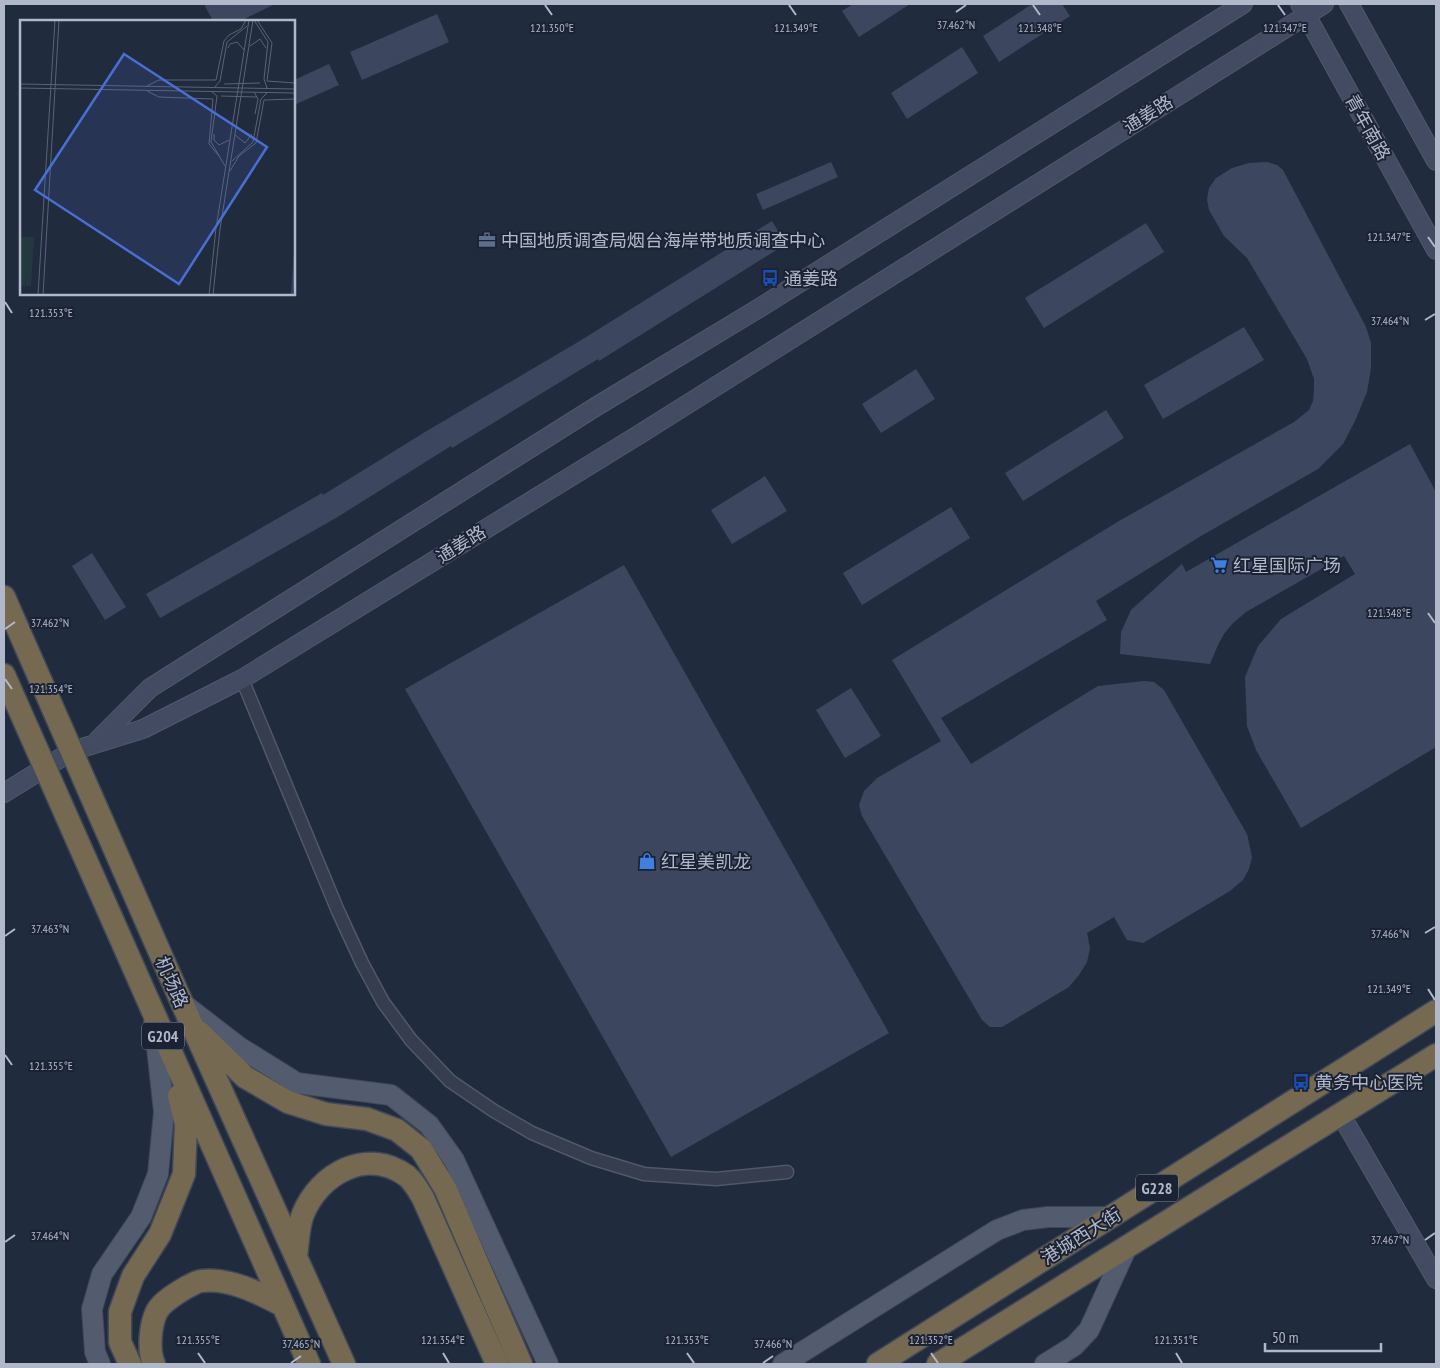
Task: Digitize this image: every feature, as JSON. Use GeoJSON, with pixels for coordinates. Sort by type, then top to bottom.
{"type":"FeatureCollection","features":[{"type":"Feature","properties":{"kind":"highway","name":"机场路"},"geometry":{"type":"LineString","coordinates":[[4,597],[192,1026],[344,1364]]}},
{"type":"Feature","properties":{"kind":"highway","name":"机场路"},"geometry":{"type":"LineString","coordinates":[[4,675],[309,1364]]}},
{"type":"Feature","properties":{"kind":"highway","name":"港城西大街"},"geometry":{"type":"LineString","coordinates":[[878,1364],[1436,1011]]}},
{"type":"Feature","properties":{"kind":"highway"},"geometry":{"type":"LineString","coordinates":[[192,1026],[245,1077],[288,1102],[326,1114],[367,1119],[397,1130],[421,1148],[445,1188],[521,1364]]}},
{"type":"Feature","properties":{"kind":"highway"},"geometry":{"type":"LineString","coordinates":[[130,1364],[120,1342],[120,1312],[133,1276],[160,1234],[184,1174],[186,1124],[164,1039]]}},
{"type":"Feature","properties":{"kind":"highway","name":"港城西大街"},"geometry":{"type":"LineString","coordinates":[[938,1364],[1436,1055]]}},
{"type":"Feature","properties":{"kind":"highway"},"geometry":{"type":"LineString","coordinates":[[296,1256],[302,1215],[314,1194],[330,1176],[347,1167],[364,1164],[381,1165],[407,1176],[423,1198],[496,1364]]}},
{"type":"Feature","properties":{"kind":"highway"},"geometry":{"type":"LineString","coordinates":[[154,1364],[151,1358],[151,1336],[158,1311],[174,1294],[200,1281],[230,1282],[282,1304]]}},
{"type":"Feature","properties":{"kind":"main road"},"geometry":{"type":"LineString","coordinates":[[182,1003],[239,1047],[297,1083],[391,1095],[429,1125],[454,1160],[548,1364]]}},
{"type":"Feature","properties":{"kind":"main road"},"geometry":{"type":"LineString","coordinates":[[100,1364],[95,1352],[92,1309],[102,1274],[141,1217],[158,1174],[164,1112],[153,1014]]}},
{"type":"Feature","properties":{"kind":"main road"},"geometry":{"type":"LineString","coordinates":[[783,1364],[998,1230],[1023,1220],[1111,1217]]}},
{"type":"Feature","properties":{"kind":"main road"},"geometry":{"type":"LineString","coordinates":[[1045,1364],[1074,1346],[1089,1330],[1127,1247]]}},
{"type":"Feature","properties":{"kind":"street","name":"通姜路"},"geometry":{"type":"LineString","coordinates":[[95,743],[150,688],[591,410],[770,301],[1243,4]]}},
{"type":"Feature","properties":{"kind":"street","name":"通姜路"},"geometry":{"type":"LineString","coordinates":[[44,768],[72,751],[142,729],[242,680],[640,434],[1303,9],[1324,4]]}},
{"type":"Feature","properties":{"kind":"street"},"geometry":{"type":"LineString","coordinates":[[1349,4],[1436,161]]}},
{"type":"Feature","properties":{"kind":"street","name":"青年南路"},"geometry":{"type":"LineString","coordinates":[[1303,9],[1436,250]]}},
{"type":"Feature","properties":{"kind":"street"},"geometry":{"type":"LineString","coordinates":[[242,680],[338,911],[362,963],[383,1002],[411,1040],[450,1080],[494,1111],[532,1133],[591,1158],[644,1174],[716,1179],[788,1172]]}},
{"type":"Feature","properties":{"kind":"street"},"geometry":{"type":"LineString","coordinates":[[4,793],[44,768]]}},
{"type":"Feature","properties":{"kind":"street"},"geometry":{"type":"LineString","coordinates":[[1341,1115],[1436,1279]]}},
{"type":"Feature","properties":{"kind":"building"},"geometry":{"type":"Polygon","coordinates":[[[204,4],[275,4],[242,20],[212,20],[204,4]]]}},
{"type":"Feature","properties":{"kind":"building"},"geometry":{"type":"Polygon","coordinates":[[[853,4],[910,4],[859,37],[842,11],[853,4]]]}},
{"type":"Feature","properties":{"kind":"building"},"geometry":{"type":"Polygon","coordinates":[[[1032,4],[1062,4],[1070,16],[999,62],[983,36],[1032,4]]]}},
{"type":"Feature","properties":{"kind":"building"},"geometry":{"type":"Polygon","coordinates":[[[437,14],[449,42],[362,80],[350,52],[437,14]]]}},
{"type":"Feature","properties":{"kind":"building"},"geometry":{"type":"Polygon","coordinates":[[[962,47],[978,73],[907,119],[891,93],[962,47]]]}},
{"type":"Feature","properties":{"kind":"building"},"geometry":{"type":"Polygon","coordinates":[[[329,64],[339,85],[295,105],[295,80],[329,64]]]}},
{"type":"Feature","properties":{"kind":"building"},"geometry":{"type":"Polygon","coordinates":[[[831,162],[838,177],[763,210],[756,194],[831,162]]]}},
{"type":"Feature","properties":{"kind":"building"},"geometry":{"type":"Polygon","coordinates":[[[1267,162],[1277,165],[1283,170],[1366,327],[1371,343],[1371,368],[1367,392],[1343,444],[1318,469],[1201,536],[1096,601],[1107,620],[941,718],[971,764],[1098,686],[1144,681],[1154,682],[1164,690],[1247,834],[1252,857],[1249,869],[1243,880],[1230,891],[1143,943],[1127,940],[1114,917],[1087,933],[1090,948],[1087,962],[1069,987],[1002,1027],[990,1027],[982,1020],[862,816],[859,805],[864,791],[877,778],[941,741],[892,660],[1119,521],[1294,422],[1309,410],[1313,401],[1314,379],[1307,359],[1247,258],[1224,236],[1209,210],[1207,200],[1209,188],[1216,178],[1232,168],[1249,163],[1267,162]]]}},
{"type":"Feature","properties":{"kind":"building"},"geometry":{"type":"Polygon","coordinates":[[[772,221],[786,244],[599,361],[598,359],[452,448],[451,446],[336,518],[160,618],[146,594],[322,493],[323,495],[430,429],[578,342],[772,221]]]}},
{"type":"Feature","properties":{"kind":"building"},"geometry":{"type":"Polygon","coordinates":[[[1146,223],[1164,252],[1044,328],[1025,298],[1146,223]]]}},
{"type":"Feature","properties":{"kind":"building"},"geometry":{"type":"Polygon","coordinates":[[[1244,327],[1264,360],[1163,419],[1144,385],[1244,327]]]}},
{"type":"Feature","properties":{"kind":"building"},"geometry":{"type":"Polygon","coordinates":[[[916,369],[935,399],[881,433],[862,404],[916,369]]]}},
{"type":"Feature","properties":{"kind":"building"},"geometry":{"type":"Polygon","coordinates":[[[1106,410],[1124,438],[1023,501],[1005,473],[1106,410]]]}},
{"type":"Feature","properties":{"kind":"building"},"geometry":{"type":"Polygon","coordinates":[[[1410,444],[1436,492],[1436,747],[1301,828],[1256,750],[1247,726],[1245,677],[1258,646],[1281,619],[1355,574],[1344,556],[1246,612],[1224,634],[1210,664],[1120,654],[1121,632],[1131,610],[1182,564],[1186,572],[1410,444]]]}},
{"type":"Feature","properties":{"kind":"building"},"geometry":{"type":"Polygon","coordinates":[[[765,476],[787,511],[732,544],[711,510],[765,476]]]}},
{"type":"Feature","properties":{"kind":"building"},"geometry":{"type":"Polygon","coordinates":[[[951,507],[970,538],[862,605],[843,573],[951,507]]]}},
{"type":"Feature","properties":{"kind":"building"},"geometry":{"type":"Polygon","coordinates":[[[92,553],[126,607],[105,620],[72,566],[92,553]]]}},
{"type":"Feature","properties":{"kind":"building","name":"红星美凯龙"},"geometry":{"type":"Polygon","coordinates":[[[624,565],[889,1033],[671,1157],[405,689],[624,565]]]}},
{"type":"Feature","properties":{"kind":"building"},"geometry":{"type":"Polygon","coordinates":[[[851,688],[881,736],[845,758],[816,710],[851,688]]]}},
{"type":"Feature","properties":{"kind":"place","name":"中国地质调查局烟台海岸带地质调查中心"},"geometry":{"type":"Point","coordinates":[487,240]}},
{"type":"Feature","properties":{"kind":"place","name":"通姜路"},"geometry":{"type":"Point","coordinates":[770,278]}},
{"type":"Feature","properties":{"kind":"place","name":"红星国际广场"},"geometry":{"type":"Point","coordinates":[1219,565]}},
{"type":"Feature","properties":{"kind":"place","name":"红星美凯龙"},"geometry":{"type":"Point","coordinates":[647,861]}},
{"type":"Feature","properties":{"kind":"place","name":"黄务中心医院"},"geometry":{"type":"Point","coordinates":[1301,1082]}}]}
